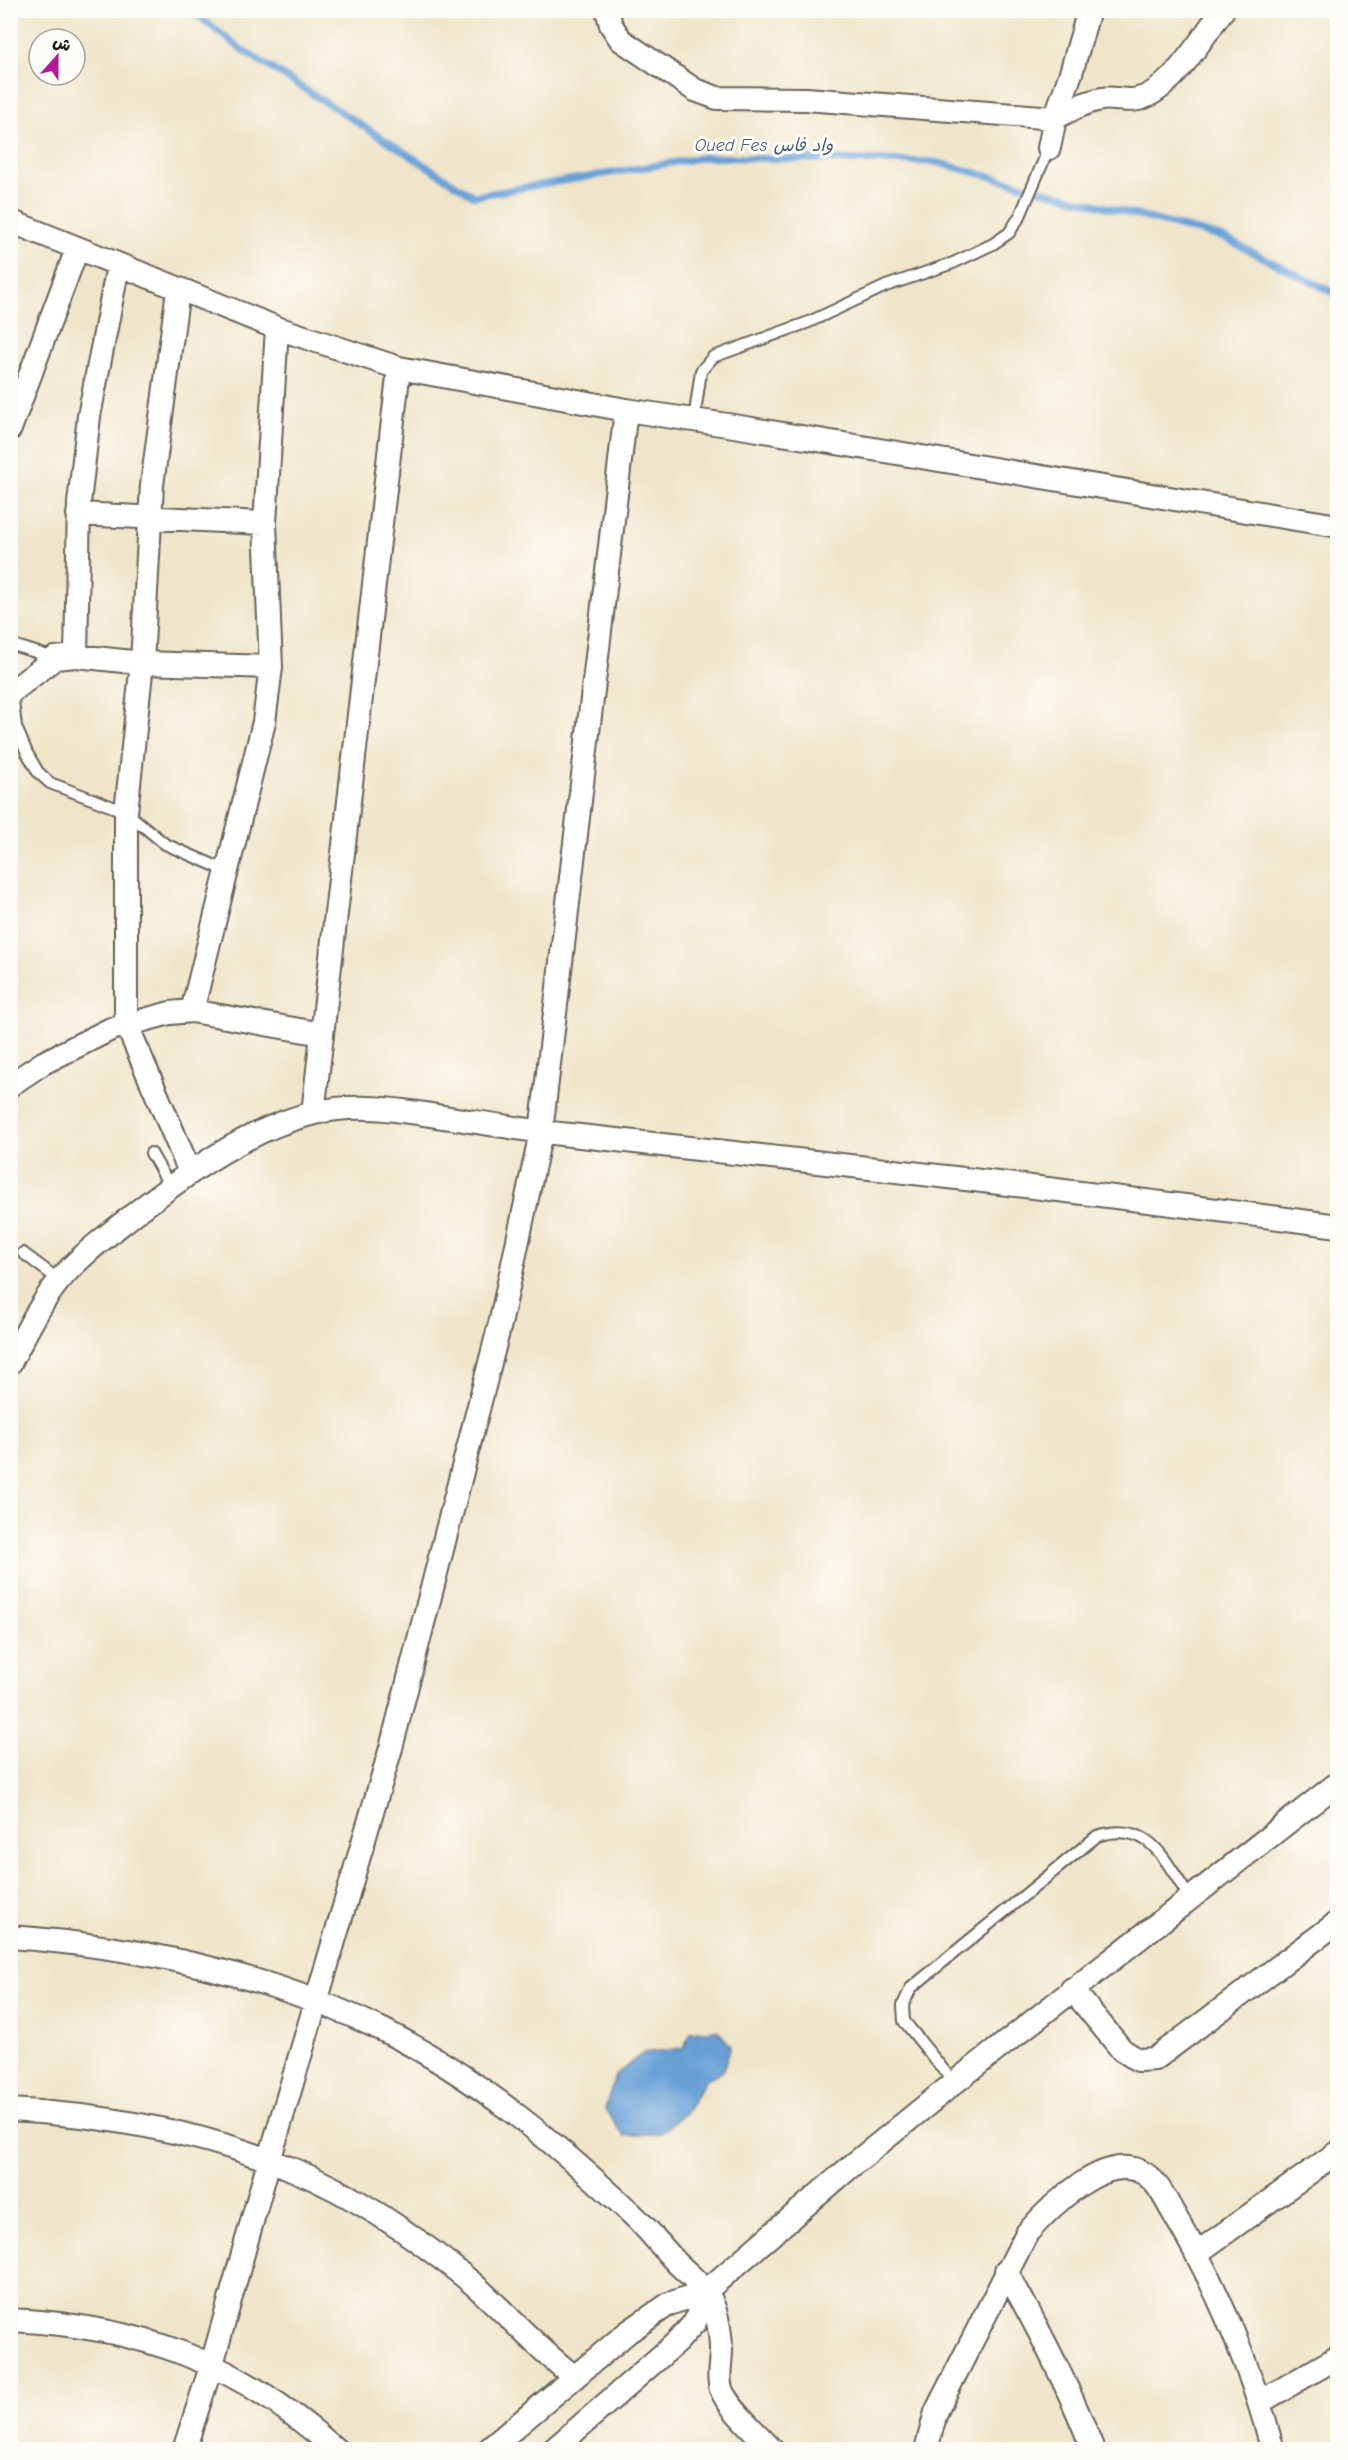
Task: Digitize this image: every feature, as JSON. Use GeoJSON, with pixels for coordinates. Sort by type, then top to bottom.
{"type":"FeatureCollection","features":[{"type":"Feature","properties":{"kind":"street"},"geometry":{"type":"LineString","coordinates":[[607,10],[611,25],[621,40],[695,90],[717,98],[806,99],[1055,118],[1084,103],[1104,99],[1125,101],[1140,99],[1156,92],[1169,80],[1223,10]]}},
{"type":"Feature","properties":{"kind":"street"},"geometry":{"type":"LineString","coordinates":[[1049,148],[1055,118],[1089,10]]}},
{"type":"Feature","properties":{"kind":"street"},"geometry":{"type":"LineString","coordinates":[[10,221],[277,328],[399,368],[626,410],[1338,526]]}},
{"type":"Feature","properties":{"kind":"street"},"geometry":{"type":"LineString","coordinates":[[10,429],[77,249]]}},
{"type":"Feature","properties":{"kind":"street"},"geometry":{"type":"LineString","coordinates":[[65,657],[89,416],[118,266]]}},
{"type":"Feature","properties":{"kind":"street"},"geometry":{"type":"LineString","coordinates":[[178,290],[162,399],[150,519],[142,663],[126,812],[126,1023],[190,1172]]}},
{"type":"Feature","properties":{"kind":"street"},"geometry":{"type":"LineString","coordinates":[[192,1011],[264,722],[271,667],[265,524],[277,328]]}},
{"type":"Feature","properties":{"kind":"street"},"geometry":{"type":"LineString","coordinates":[[313,1113],[399,368]]}},
{"type":"Feature","properties":{"kind":"street"},"geometry":{"type":"LineString","coordinates":[[183,2450],[212,2364],[269,2161],[391,1748],[501,1320],[541,1132],[626,410]]}},
{"type":"Feature","properties":{"kind":"street"},"geometry":{"type":"LineString","coordinates":[[78,514],[265,524]]}},
{"type":"Feature","properties":{"kind":"street"},"geometry":{"type":"LineString","coordinates":[[11,693],[65,657],[142,663],[271,667]]}},
{"type":"Feature","properties":{"kind":"street"},"geometry":{"type":"LineString","coordinates":[[10,1085],[42,1064],[126,1023],[192,1011],[322,1034]]}},
{"type":"Feature","properties":{"kind":"street"},"geometry":{"type":"LineString","coordinates":[[10,1363],[39,1308],[59,1280],[101,1240],[170,1186],[251,1137],[313,1113],[354,1108],[385,1108],[541,1132],[958,1177],[1338,1226]]}},
{"type":"Feature","properties":{"kind":"street"},"geometry":{"type":"LineString","coordinates":[[488,2450],[628,2332],[661,2310],[706,2291],[849,2168],[954,2083],[1338,1783]]}},
{"type":"Feature","properties":{"kind":"street"},"geometry":{"type":"LineString","coordinates":[[1072,1989],[1122,2050],[1138,2060],[1155,2059],[1338,1922]]}},
{"type":"Feature","properties":{"kind":"street"},"geometry":{"type":"LineString","coordinates":[[10,1937],[81,1945],[176,1962],[268,1985],[383,2030],[447,2066],[491,2096],[555,2147],[633,2215],[706,2291],[720,2329],[721,2352],[718,2374],[722,2391],[772,2450]]}},
{"type":"Feature","properties":{"kind":"street"},"geometry":{"type":"LineString","coordinates":[[10,2110],[47,2112],[125,2123],[167,2132],[269,2161],[325,2185],[395,2226],[471,2282],[548,2357],[575,2378]]}},
{"type":"Feature","properties":{"kind":"street"},"geometry":{"type":"LineString","coordinates":[[1197,2253],[1338,2152]]}},
{"type":"Feature","properties":{"kind":"street"},"geometry":{"type":"LineString","coordinates":[[926,2450],[936,2412],[1027,2233],[1047,2210],[1076,2187],[1106,2171],[1125,2168],[1144,2173],[1158,2187],[1197,2253],[1260,2402],[1273,2450]]}},
{"type":"Feature","properties":{"kind":"street"},"geometry":{"type":"LineString","coordinates":[[1006,2271],[1042,2334],[1075,2402],[1094,2450]]}},
{"type":"Feature","properties":{"kind":"street"},"geometry":{"type":"LineString","coordinates":[[553,2450],[677,2342],[695,2322],[706,2291]]}},
{"type":"Feature","properties":{"kind":"street"},"geometry":{"type":"LineString","coordinates":[[10,2320],[42,2322],[109,2332],[161,2345],[212,2364],[279,2403],[336,2450]]}},
{"type":"Feature","properties":{"kind":"street"},"geometry":{"type":"LineString","coordinates":[[1260,2402],[1338,2357]]}},
{"type":"Feature","properties":{"kind":"lane"},"geometry":{"type":"LineString","coordinates":[[694,420],[701,371],[713,357],[809,322],[886,286],[953,263],[993,244],[1009,233],[1020,216],[1049,148]]}},
{"type":"Feature","properties":{"kind":"lane"},"geometry":{"type":"LineString","coordinates":[[10,644],[65,657]]}},
{"type":"Feature","properties":{"kind":"lane"},"geometry":{"type":"LineString","coordinates":[[11,693],[16,727],[38,772],[50,783],[75,795],[126,812],[165,844],[227,871]]}},
{"type":"Feature","properties":{"kind":"lane"},"geometry":{"type":"LineString","coordinates":[[151,1153],[170,1186]]}},
{"type":"Feature","properties":{"kind":"lane"},"geometry":{"type":"LineString","coordinates":[[23,1253],[59,1280]]}},
{"type":"Feature","properties":{"kind":"lane"},"geometry":{"type":"LineString","coordinates":[[954,2083],[904,2021],[903,2004],[910,1988],[1097,1836],[1117,1829],[1150,1841],[1190,1898]]}},
{"type":"Feature","properties":{"kind":"water"},"geometry":{"type":"Polygon","coordinates":[[[717,2030],[731,2046],[723,2071],[706,2079],[687,2111],[661,2133],[624,2136],[605,2109],[615,2076],[643,2053],[683,2049],[690,2032],[717,2030]]]}},
{"type":"Feature","properties":{"kind":"waterway","name":"Oued Fes واد فاس"},"geometry":{"type":"LineString","coordinates":[[190,10],[241,49],[474,196],[706,157],[935,162],[1224,238],[1338,295]]}}]}
